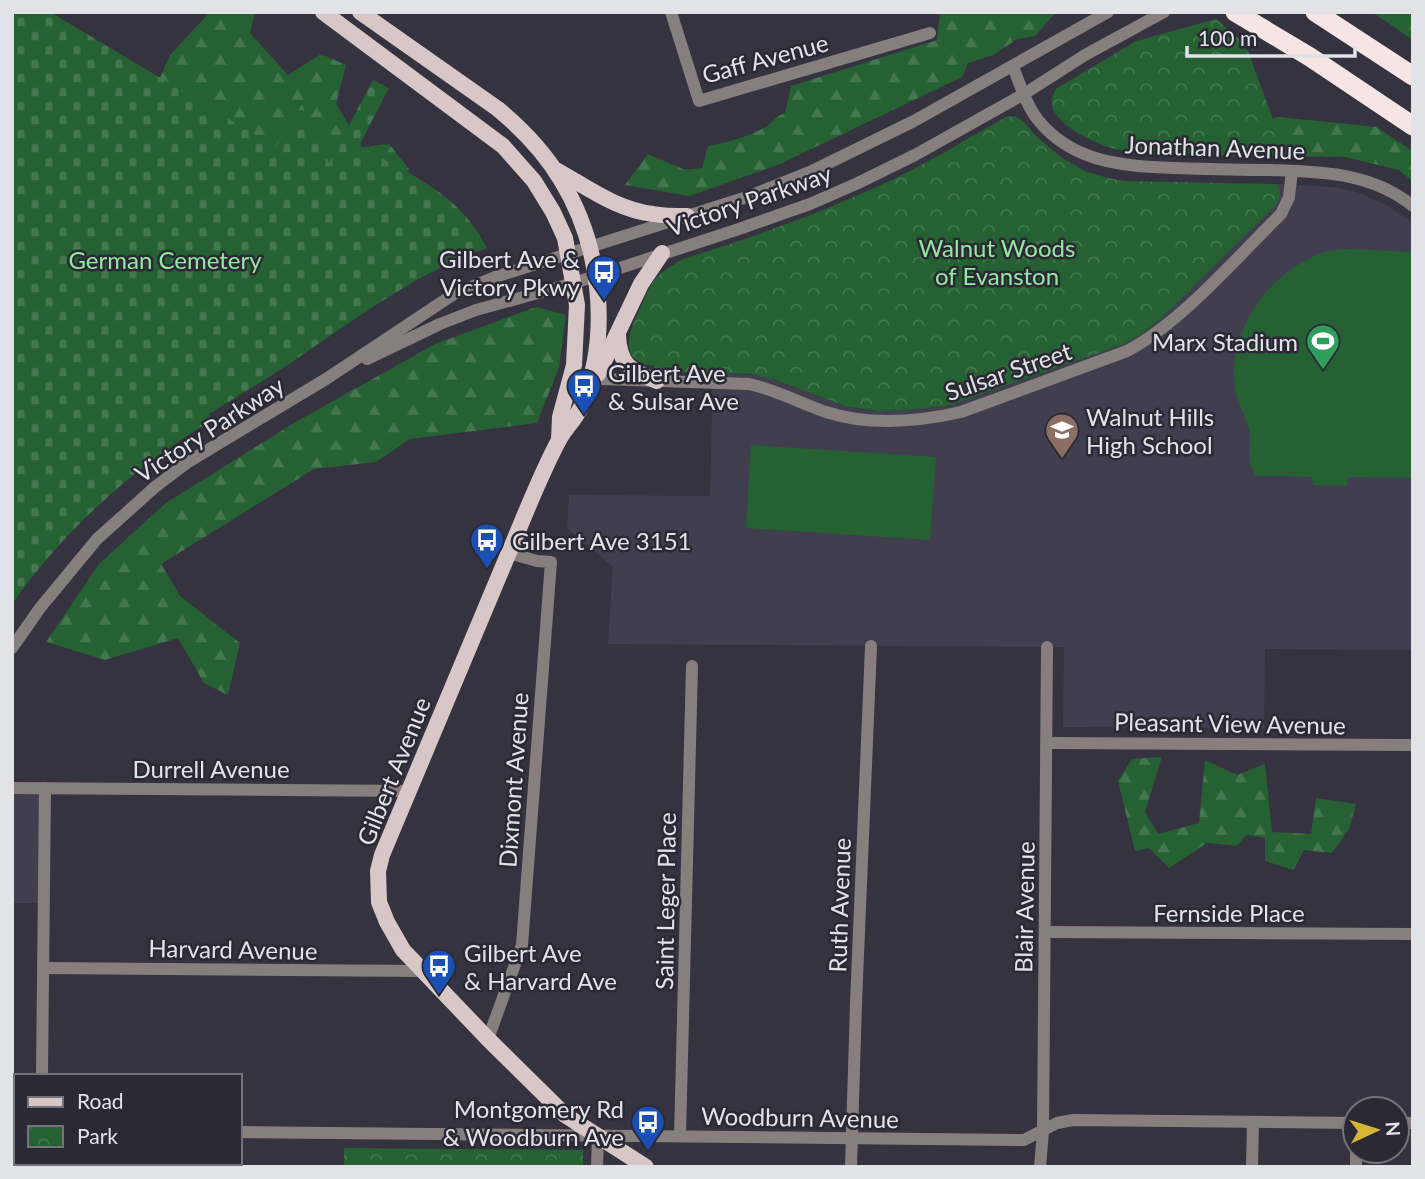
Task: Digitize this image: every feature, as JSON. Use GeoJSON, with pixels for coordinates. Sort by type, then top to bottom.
{"type":"FeatureCollection","features":[{"type":"Feature","properties":{"kind":"highway"},"geometry":{"type":"LineString","coordinates":[[1235,12],[1310,57],[1413,127]]}},
{"type":"Feature","properties":{"kind":"highway"},"geometry":{"type":"LineString","coordinates":[[1315,12],[1413,76]]}},
{"type":"Feature","properties":{"kind":"main road","name":"Gilbert Avenue"},"geometry":{"type":"LineString","coordinates":[[323,12],[503,146],[544,197],[565,238],[578,320],[571,378],[560,417],[559,439]]}},
{"type":"Feature","properties":{"kind":"main road"},"geometry":{"type":"LineString","coordinates":[[360,12],[498,109],[528,137],[554,169],[577,211],[595,276],[599,307],[593,379]]}},
{"type":"Feature","properties":{"kind":"main road"},"geometry":{"type":"LineString","coordinates":[[554,169],[612,202],[652,214],[687,216]]}},
{"type":"Feature","properties":{"kind":"main road"},"geometry":{"type":"LineString","coordinates":[[593,379],[641,284],[663,253]]}},
{"type":"Feature","properties":{"kind":"main road"},"geometry":{"type":"LineString","coordinates":[[618,333],[619,350],[628,366],[636,373],[657,381]]}},
{"type":"Feature","properties":{"kind":"main road","name":"Gilbert Avenue"},"geometry":{"type":"LineString","coordinates":[[593,379],[581,408],[559,439],[509,553],[382,855],[377,887],[379,902],[387,922],[403,950],[422,971],[565,1115],[646,1167]]}},
{"type":"Feature","properties":{"kind":"street","name":"Gaff Avenue"},"geometry":{"type":"LineString","coordinates":[[671,12],[699,101],[930,33]]}},
{"type":"Feature","properties":{"kind":"street","name":"Victory Parkway"},"geometry":{"type":"LineString","coordinates":[[12,648],[40,608],[97,539],[127,510],[188,462],[326,379],[454,295],[495,277],[747,197],[812,172],[914,121],[1108,12]]}},
{"type":"Feature","properties":{"kind":"street","name":"Victory Parkway"},"geometry":{"type":"LineString","coordinates":[[326,379],[440,324],[476,310],[574,283],[810,204],[858,183],[915,155],[1164,12]]}},
{"type":"Feature","properties":{"kind":"street","name":"Jonathan Avenue"},"geometry":{"type":"LineString","coordinates":[[1013,67],[1038,119],[1052,134],[1078,152],[1098,160],[1134,167],[1329,172],[1369,181],[1388,189],[1413,206]]}},
{"type":"Feature","properties":{"kind":"street","name":"Sulsar Street"},"geometry":{"type":"LineString","coordinates":[[571,378],[749,384],[770,389],[824,411],[866,420],[939,417],[961,412],[1127,351],[1145,341],[1177,315],[1281,214],[1289,197],[1292,171]]}},
{"type":"Feature","properties":{"kind":"street","name":"Dixmont Avenue"},"geometry":{"type":"LineString","coordinates":[[488,1039],[522,945],[551,562],[509,553]]}},
{"type":"Feature","properties":{"kind":"street","name":"Ruth Avenue"},"geometry":{"type":"LineString","coordinates":[[851,1167],[871,646]]}},
{"type":"Feature","properties":{"kind":"street","name":"Blair Avenue"},"geometry":{"type":"LineString","coordinates":[[1040,1167],[1048,647]]}},
{"type":"Feature","properties":{"kind":"street","name":"Saint Leger Place"},"geometry":{"type":"LineString","coordinates":[[680,1136],[692,666]]}},
{"type":"Feature","properties":{"kind":"street","name":"Pleasant View Avenue"},"geometry":{"type":"LineString","coordinates":[[1047,743],[1413,746]]}},
{"type":"Feature","properties":{"kind":"street","name":"Durrell Avenue"},"geometry":{"type":"LineString","coordinates":[[12,788],[409,791]]}},
{"type":"Feature","properties":{"kind":"street"},"geometry":{"type":"LineString","coordinates":[[42,1074],[45,788]]}},
{"type":"Feature","properties":{"kind":"street","name":"Fernside Place"},"geometry":{"type":"LineString","coordinates":[[1045,932],[1413,934]]}},
{"type":"Feature","properties":{"kind":"street","name":"Harvard Avenue"},"geometry":{"type":"LineString","coordinates":[[44,968],[422,971]]}},
{"type":"Feature","properties":{"kind":"street","name":"Woodburn Avenue"},"geometry":{"type":"LineString","coordinates":[[242,1132],[1024,1140],[1057,1123],[1073,1120],[1341,1123]]}},
{"type":"Feature","properties":{"kind":"street"},"geometry":{"type":"LineString","coordinates":[[1252,1167],[1253,1122]]}},
{"type":"Feature","properties":{"kind":"street"},"geometry":{"type":"LineString","coordinates":[[597,1167],[598,1136]]}},
{"type":"Feature","properties":{"kind":"shaded area","name":"Walnut Hills High School"},"geometry":{"type":"Polygon","coordinates":[[[1276,184],[1354,191],[1385,204],[1413,223],[1413,650],[1265,649],[1264,728],[1063,727],[1064,647],[608,644],[613,567],[567,528],[569,495],[710,496],[713,372],[763,376],[863,410],[951,405],[972,398],[1124,344],[1140,335],[1162,318],[1277,204],[1281,192],[1276,184]]]}},
{"type":"Feature","properties":{"kind":"shaded area"},"geometry":{"type":"Polygon","coordinates":[[[12,788],[45,788],[44,903],[12,903],[12,788]]]}},
{"type":"Feature","properties":{"kind":"green space","name":"German Cemetery"},"geometry":{"type":"Polygon","coordinates":[[[12,12],[50,12],[276,147],[302,104],[329,163],[373,80],[389,88],[359,146],[432,187],[462,213],[487,248],[438,269],[393,294],[209,414],[212,420],[155,458],[78,525],[54,550],[12,604],[12,12]]]}},
{"type":"Feature","properties":{"kind":"green space"},"geometry":{"type":"Polygon","coordinates":[[[210,12],[255,12],[250,33],[288,75],[321,54],[346,65],[336,104],[362,147],[389,144],[409,169],[388,206],[156,87],[170,55],[210,12]]]}},
{"type":"Feature","properties":{"kind":"green space"},"geometry":{"type":"Polygon","coordinates":[[[940,12],[1056,12],[1035,36],[1017,39],[993,55],[968,63],[962,77],[780,164],[689,196],[625,185],[648,154],[685,170],[702,168],[708,146],[753,133],[785,113],[791,86],[937,40],[940,12]]]}},
{"type":"Feature","properties":{"kind":"green space"},"geometry":{"type":"Polygon","coordinates":[[[1372,12],[1413,12],[1413,40],[1372,12]]]}},
{"type":"Feature","properties":{"kind":"green space"},"geometry":{"type":"Polygon","coordinates":[[[1216,19],[1238,38],[1248,51],[1286,155],[1119,150],[1097,143],[1071,129],[1054,110],[1052,100],[1056,89],[1136,41],[1216,19]]]}},
{"type":"Feature","properties":{"kind":"green space","name":"Walnut Woods of Evanston"},"geometry":{"type":"Polygon","coordinates":[[[1015,116],[1062,158],[1087,172],[1124,181],[1276,184],[1280,191],[1279,198],[1277,204],[1162,318],[1140,335],[1124,344],[951,405],[879,411],[848,407],[751,374],[654,371],[654,366],[634,358],[630,351],[630,334],[651,284],[659,275],[683,259],[846,201],[925,163],[1006,117],[1015,116]]]}},
{"type":"Feature","properties":{"kind":"green space"},"geometry":{"type":"Polygon","coordinates":[[[1279,117],[1376,127],[1413,151],[1413,182],[1399,170],[1345,157],[1136,154],[1087,136],[1258,122],[1279,117]]]}},
{"type":"Feature","properties":{"kind":"green space","name":"Marx Stadium"},"geometry":{"type":"Polygon","coordinates":[[[1349,249],[1413,252],[1413,478],[1348,477],[1347,486],[1313,485],[1312,477],[1256,476],[1250,464],[1249,429],[1234,385],[1239,339],[1257,304],[1284,275],[1317,255],[1349,249]]]}},
{"type":"Feature","properties":{"kind":"green space"},"geometry":{"type":"Polygon","coordinates":[[[536,307],[566,315],[559,367],[537,423],[410,439],[376,462],[314,469],[161,564],[180,596],[240,643],[228,695],[204,683],[178,638],[105,660],[46,642],[99,564],[166,503],[294,423],[435,344],[536,307]]]}},
{"type":"Feature","properties":{"kind":"green space"},"geometry":{"type":"Polygon","coordinates":[[[751,445],[936,457],[930,540],[746,528],[751,445]]]}},
{"type":"Feature","properties":{"kind":"green space"},"geometry":{"type":"Polygon","coordinates":[[[1162,757],[1145,812],[1158,834],[1199,823],[1205,760],[1237,775],[1265,764],[1272,832],[1311,834],[1316,798],[1356,804],[1349,829],[1332,853],[1304,850],[1293,870],[1265,861],[1265,838],[1246,835],[1237,846],[1207,843],[1169,868],[1149,848],[1135,851],[1118,781],[1132,759],[1162,757]]]}},
{"type":"Feature","properties":{"kind":"green space"},"geometry":{"type":"Polygon","coordinates":[[[344,1148],[583,1150],[583,1167],[344,1167],[344,1148]]]}},
{"type":"Feature","properties":{"kind":"place","name":"Gilbert Ave & Victory Pkwy"},"geometry":{"type":"Point","coordinates":[604,302]}},
{"type":"Feature","properties":{"kind":"place","name":"Marx Stadium"},"geometry":{"type":"Point","coordinates":[1323,371]}},
{"type":"Feature","properties":{"kind":"place","name":"Gilbert Ave & Sulsar Ave"},"geometry":{"type":"Point","coordinates":[584,416]}},
{"type":"Feature","properties":{"kind":"place","name":"Walnut Hills High School"},"geometry":{"type":"Point","coordinates":[1062,460]}},
{"type":"Feature","properties":{"kind":"place","name":"Gilbert Ave 3151"},"geometry":{"type":"Point","coordinates":[487,570]}},
{"type":"Feature","properties":{"kind":"place","name":"Gilbert Ave & Harvard Ave"},"geometry":{"type":"Point","coordinates":[439,996]}},
{"type":"Feature","properties":{"kind":"place","name":"Montgomery Rd & Woodburn Ave"},"geometry":{"type":"Point","coordinates":[648,1152]}}]}
